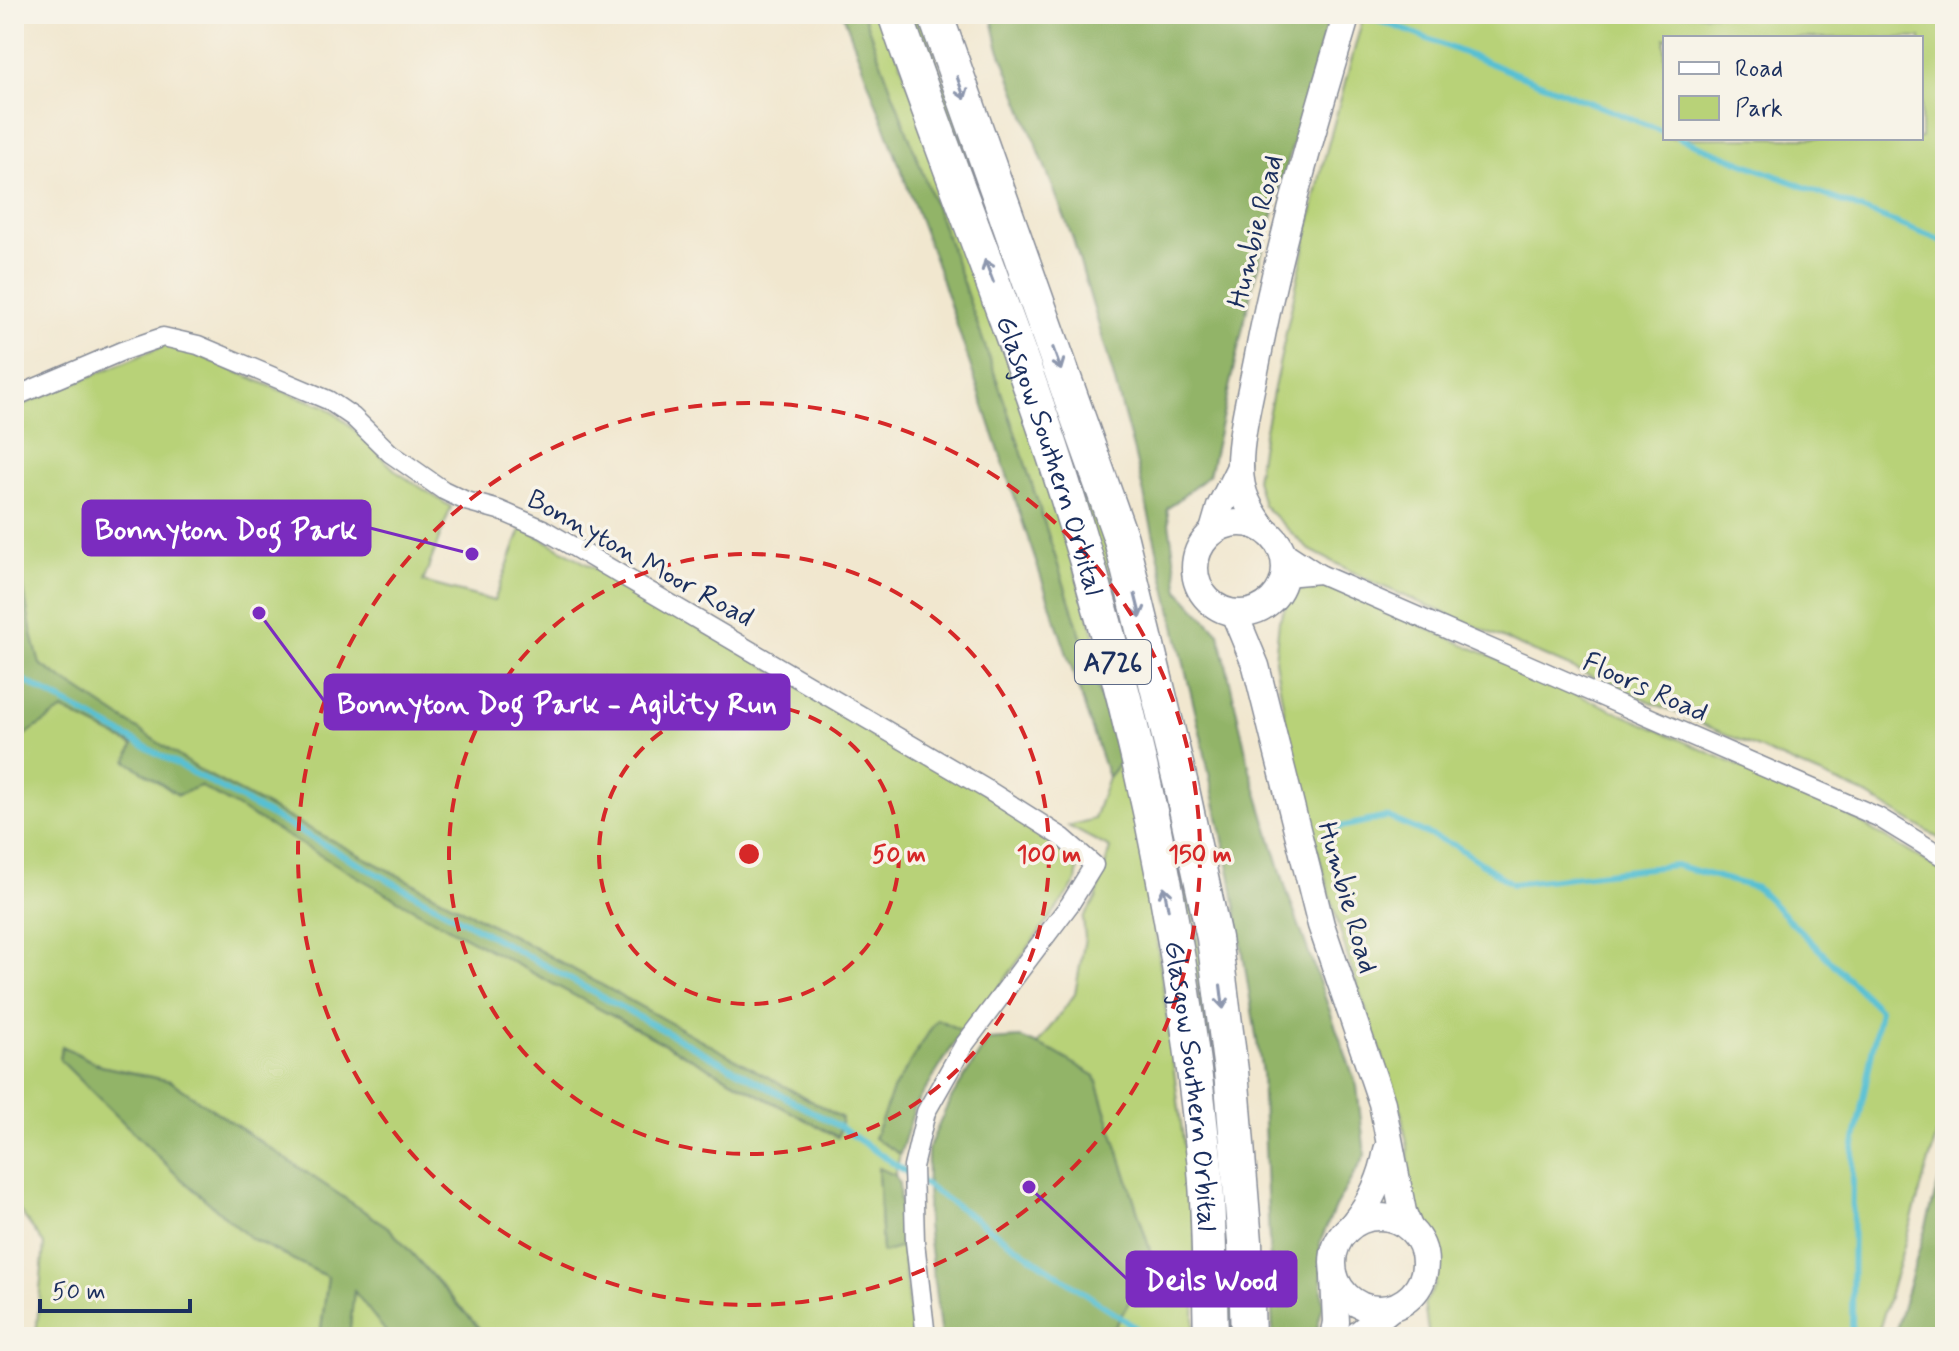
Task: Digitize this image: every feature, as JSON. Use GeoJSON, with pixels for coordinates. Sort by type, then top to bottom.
{"type":"FeatureCollection","features":[{"type":"Feature","properties":{"kind":"highway","name":"Glasgow Southern Orbital"},"geometry":{"type":"LineString","coordinates":[[895,14],[1002,307],[1066,494],[1134,740],[1174,941],[1195,1087],[1204,1161],[1211,1337]]}},
{"type":"Feature","properties":{"kind":"highway","name":"Glasgow Southern Orbital"},"geometry":{"type":"LineString","coordinates":[[935,14],[1121,539],[1181,785],[1214,938],[1231,1071],[1245,1242],[1248,1337]]}},
{"type":"Feature","properties":{"kind":"street","name":"Humbie Road"},"geometry":{"type":"LineString","coordinates":[[1213,531],[1220,507],[1240,467],[1266,310],[1309,141],[1347,14]]}},
{"type":"Feature","properties":{"kind":"street","name":"Bonnyton Moor Road"},"geometry":{"type":"LineString","coordinates":[[14,397],[163,337],[198,345],[328,400],[353,417],[390,453],[443,490],[543,529],[988,790],[1062,837],[1094,865],[1070,904],[964,1045],[926,1112],[913,1167],[915,1242],[926,1337]]}},
{"type":"Feature","properties":{"kind":"street","name":"Humbie Road"},"geometry":{"type":"LineString","coordinates":[[1240,467],[1248,506],[1264,529]]}},
{"type":"Feature","properties":{"kind":"street"},"geometry":{"type":"LineString","coordinates":[[1238,522],[1252,523],[1275,538],[1282,549],[1286,563],[1285,577],[1272,601],[1261,609],[1234,613],[1219,608],[1207,599],[1198,586],[1196,556],[1202,542],[1213,531],[1238,522]]}},
{"type":"Feature","properties":{"kind":"street","name":"Floors Road"},"geometry":{"type":"LineString","coordinates":[[1282,549],[1320,574],[1878,817],[1945,858]]}},
{"type":"Feature","properties":{"kind":"street","name":"Floors Road"},"geometry":{"type":"LineString","coordinates":[[1285,577],[1320,574]]}},
{"type":"Feature","properties":{"kind":"street","name":"Humbie Road"},"geometry":{"type":"LineString","coordinates":[[1256,666],[1265,618],[1272,601]]}},
{"type":"Feature","properties":{"kind":"street","name":"Humbie Road"},"geometry":{"type":"LineString","coordinates":[[1234,613],[1256,666],[1321,925],[1382,1103],[1403,1212],[1409,1227]]}},
{"type":"Feature","properties":{"kind":"street","name":"Humbie Road"},"geometry":{"type":"LineString","coordinates":[[1353,1224],[1369,1204],[1380,1179],[1388,1142]]}},
{"type":"Feature","properties":{"kind":"street"},"geometry":{"type":"LineString","coordinates":[[1333,1337],[1336,1322],[1333,1271],[1336,1245],[1353,1224],[1365,1218],[1380,1216],[1395,1219],[1409,1227],[1419,1239],[1425,1257],[1425,1272],[1417,1290],[1406,1301],[1391,1308],[1355,1337]]}},
{"type":"Feature","properties":{"kind":"street"},"geometry":{"type":"LineString","coordinates":[[1333,1271],[1344,1293],[1356,1303],[1376,1309],[1391,1308]]}},
{"type":"Feature","properties":{"kind":"green space"},"geometry":{"type":"Polygon","coordinates":[[[843,14],[863,14],[950,246],[1016,435],[1121,761],[1108,777],[937,266],[843,14]]]}},
{"type":"Feature","properties":{"kind":"green space"},"geometry":{"type":"Polygon","coordinates":[[[863,14],[883,14],[1015,376],[1120,718],[1151,896],[1195,1230],[1194,1337],[1109,1337],[1153,1260],[1095,1076],[1037,1045],[1075,994],[1085,938],[1083,918],[1096,899],[1110,848],[1068,826],[1094,819],[1108,777],[1121,761],[1016,435],[950,246],[863,14]]]}},
{"type":"Feature","properties":{"kind":"green space"},"geometry":{"type":"Polygon","coordinates":[[[910,14],[920,14],[1090,493],[1130,624],[1193,905],[1222,1108],[1235,1337],[1226,1337],[1198,985],[1174,840],[1126,646],[910,14]]]}},
{"type":"Feature","properties":{"kind":"green space"},"geometry":{"type":"Polygon","coordinates":[[[991,14],[1330,14],[1253,284],[1209,475],[1167,509],[1179,591],[1219,633],[1250,770],[1288,895],[1357,1086],[1365,1155],[1335,1207],[1320,1242],[1323,1305],[1315,1337],[1273,1337],[1262,1073],[1231,878],[1202,740],[1134,452],[1109,360],[1073,239],[998,46],[991,14]]]}},
{"type":"Feature","properties":{"kind":"green space"},"geometry":{"type":"Polygon","coordinates":[[[1364,14],[1945,14],[1945,842],[1867,795],[1370,581],[1308,549],[1263,505],[1256,479],[1322,167],[1364,14]]]}},
{"type":"Feature","properties":{"kind":"green space"},"geometry":{"type":"Polygon","coordinates":[[[166,345],[185,349],[325,406],[397,472],[451,507],[423,582],[494,601],[522,527],[975,786],[1063,848],[1078,866],[1076,882],[976,1019],[962,1031],[937,1020],[874,1138],[900,1154],[895,1175],[878,1169],[882,1252],[902,1247],[912,1337],[487,1337],[389,1228],[170,1081],[101,1066],[62,1046],[60,1060],[177,1175],[250,1238],[328,1277],[320,1337],[36,1337],[44,1244],[14,1203],[14,742],[63,709],[133,745],[178,795],[200,785],[410,907],[837,1137],[842,1118],[513,936],[204,773],[39,664],[21,569],[14,408],[166,345]]]}},
{"type":"Feature","properties":{"kind":"green space"},"geometry":{"type":"Polygon","coordinates":[[[14,452],[23,585],[40,664],[204,773],[513,936],[842,1118],[838,1137],[410,907],[200,786],[178,795],[127,761],[133,745],[63,710],[14,742],[14,727],[21,718],[14,713],[14,452]]]}},
{"type":"Feature","properties":{"kind":"green space"},"geometry":{"type":"Polygon","coordinates":[[[1308,585],[1336,588],[1837,809],[1945,873],[1945,1107],[1877,1337],[1429,1337],[1424,1304],[1435,1286],[1437,1260],[1427,1232],[1413,1209],[1409,1192],[1408,1148],[1400,1107],[1350,965],[1294,768],[1275,660],[1279,621],[1289,599],[1308,585]]]}},
{"type":"Feature","properties":{"kind":"green space"},"geometry":{"type":"Polygon","coordinates":[[[937,1019],[962,1031],[915,1107],[900,1154],[874,1138],[893,1090],[937,1019]]]}},
{"type":"Feature","properties":{"kind":"green space"},"geometry":{"type":"Polygon","coordinates":[[[1021,1038],[1054,1052],[1095,1076],[1153,1260],[1109,1337],[941,1337],[927,1225],[928,1149],[949,1102],[988,1040],[1021,1038]]]}},
{"type":"Feature","properties":{"kind":"green space"},"geometry":{"type":"Polygon","coordinates":[[[62,1046],[101,1066],[170,1081],[389,1228],[487,1337],[390,1337],[354,1291],[349,1337],[320,1337],[328,1277],[250,1238],[177,1175],[60,1060],[62,1046]]]}},
{"type":"Feature","properties":{"kind":"green space"},"geometry":{"type":"Polygon","coordinates":[[[1945,1160],[1945,1337],[1894,1337],[1945,1160]]]}},
{"type":"Feature","properties":{"kind":"green space"},"geometry":{"type":"Polygon","coordinates":[[[878,1168],[895,1175],[899,1184],[902,1247],[882,1253],[878,1168]]]}},
{"type":"Feature","properties":{"kind":"green space"},"geometry":{"type":"Polygon","coordinates":[[[354,1290],[390,1337],[349,1337],[354,1290]]]}},
{"type":"Feature","properties":{"kind":"waterway"},"geometry":{"type":"LineString","coordinates":[[1356,14],[1400,28],[1663,131]]}},
{"type":"Feature","properties":{"kind":"waterway"},"geometry":{"type":"LineString","coordinates":[[1684,140],[1945,242]]}},
{"type":"Feature","properties":{"kind":"waterway"},"geometry":{"type":"LineString","coordinates":[[14,675],[840,1127],[908,1173]]}},
{"type":"Feature","properties":{"kind":"waterway"},"geometry":{"type":"LineString","coordinates":[[1336,828],[1387,817],[1456,846],[1512,884],[1675,865],[1757,888],[1880,1010],[1853,1150],[1852,1337]]}},
{"type":"Feature","properties":{"kind":"waterway"},"geometry":{"type":"LineString","coordinates":[[918,1180],[1145,1334],[1145,1337]]}},
{"type":"Feature","properties":{"kind":"place","name":"Bonnyton Dog Park"},"geometry":{"type":"Point","coordinates":[472,554]}},
{"type":"Feature","properties":{"kind":"place","name":"Bonnyton Dog Park - Agility Run"},"geometry":{"type":"Point","coordinates":[259,613]}},
{"type":"Feature","properties":{"kind":"place","name":"Deils Wood"},"geometry":{"type":"Point","coordinates":[1029,1187]}}]}
